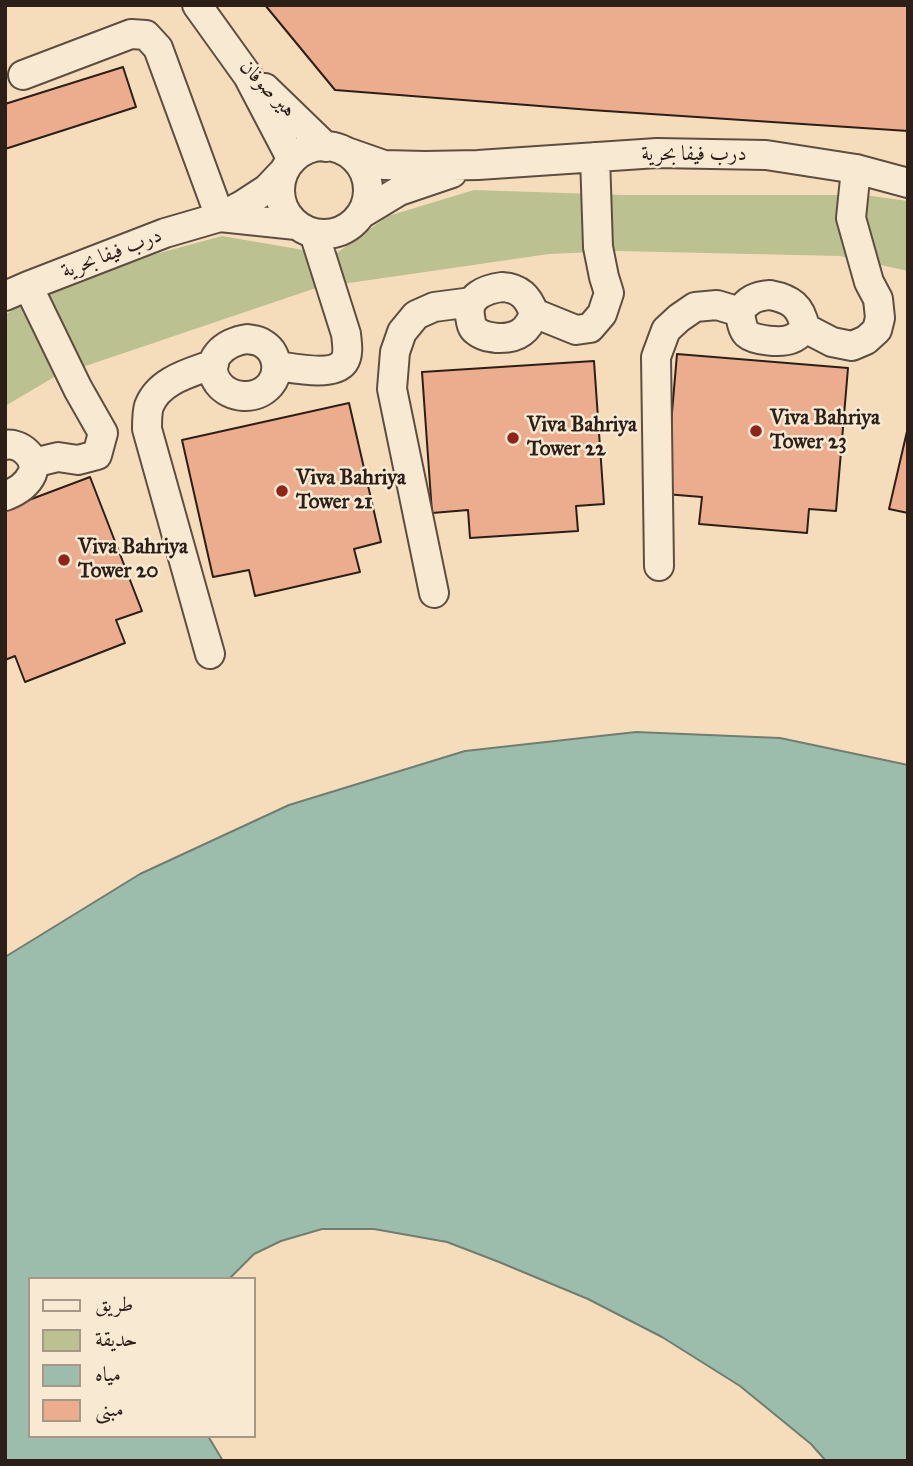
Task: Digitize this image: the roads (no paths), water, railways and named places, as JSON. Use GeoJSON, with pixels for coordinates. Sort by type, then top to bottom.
{"type":"FeatureCollection","features":[{"type":"Feature","properties":{"kind":"street"},"geometry":{"type":"LineString","coordinates":[[197,5],[235,55]]}},
{"type":"Feature","properties":{"kind":"street"},"geometry":{"type":"LineString","coordinates":[[23,75],[131,34],[146,35],[158,48],[220,217]]}},
{"type":"Feature","properties":{"kind":"street","name":"هير صوفان"},"geometry":{"type":"LineString","coordinates":[[235,55],[270,93],[335,149]]}},
{"type":"Feature","properties":{"kind":"street","name":"هير صوفان"},"geometry":{"type":"LineString","coordinates":[[235,55],[248,76],[289,165]]}},
{"type":"Feature","properties":{"kind":"street"},"geometry":{"type":"LineString","coordinates":[[308,149],[335,149],[355,160],[364,172],[366,201],[361,214],[354,222],[345,229],[325,234],[305,229],[286,213],[280,184],[289,165],[308,149]]}},
{"type":"Feature","properties":{"kind":"street","name":"درب فيفا بحرية"},"geometry":{"type":"LineString","coordinates":[[335,149],[384,164],[425,166],[657,153],[766,155],[856,169],[908,183]]}},
{"type":"Feature","properties":{"kind":"street"},"geometry":{"type":"LineString","coordinates":[[534,313],[576,330],[590,328],[602,314],[609,293],[597,238],[595,157]]}},
{"type":"Feature","properties":{"kind":"street","name":"درب فيفا بحرية"},"geometry":{"type":"LineString","coordinates":[[17,291],[165,233],[220,217],[268,189],[289,165]]}},
{"type":"Feature","properties":{"kind":"street","name":"درب فيفا بحرية"},"geometry":{"type":"LineString","coordinates":[[361,214],[400,191],[478,165]]}},
{"type":"Feature","properties":{"kind":"street"},"geometry":{"type":"LineString","coordinates":[[805,328],[800,334],[783,342],[758,339],[747,334],[740,312],[744,304],[751,299],[770,295],[788,300],[796,306],[805,328],[832,342],[852,346],[866,340],[877,330],[880,318],[878,299],[869,282],[850,218],[856,169]]}},
{"type":"Feature","properties":{"kind":"street","name":"درب فيفا بحرية"},"geometry":{"type":"LineString","coordinates":[[220,217],[305,229]]}},
{"type":"Feature","properties":{"kind":"street"},"geometry":{"type":"LineString","coordinates":[[277,366],[325,370],[337,368],[345,361],[346,334],[305,229]]}},
{"type":"Feature","properties":{"kind":"street"},"geometry":{"type":"LineString","coordinates":[[502,287],[522,292],[534,313],[529,326],[514,337],[508,338],[482,335],[472,327],[469,311],[472,302],[484,291],[502,287]]}},
{"type":"Feature","properties":{"kind":"street"},"geometry":{"type":"LineString","coordinates":[[17,291],[103,433],[97,455],[78,460],[58,457],[33,463]]}},
{"type":"Feature","properties":{"kind":"street"},"geometry":{"type":"LineString","coordinates":[[434,593],[392,389],[395,352],[402,332],[416,316],[434,307],[472,302]]}},
{"type":"Feature","properties":{"kind":"street"},"geometry":{"type":"LineString","coordinates":[[659,566],[656,357],[666,330],[695,307],[717,305],[740,312]]}},
{"type":"Feature","properties":{"kind":"street"},"geometry":{"type":"LineString","coordinates":[[236,340],[260,341],[268,347],[277,366],[270,386],[249,396],[228,393],[219,385],[214,375],[217,353],[236,340]]}},
{"type":"Feature","properties":{"kind":"street"},"geometry":{"type":"LineString","coordinates":[[210,654],[147,429],[149,406],[161,387],[214,364]]}},
{"type":"Feature","properties":{"kind":"street"},"geometry":{"type":"LineString","coordinates":[[5,444],[19,446],[26,452],[34,469],[20,489],[5,496]]}},
{"type":"Feature","properties":{"kind":"water"},"geometry":{"type":"Polygon","coordinates":[[[636,732],[780,738],[908,765],[908,1461],[826,1461],[811,1444],[740,1386],[662,1337],[588,1299],[499,1262],[447,1242],[374,1229],[322,1229],[281,1241],[254,1254],[231,1277],[28,1277],[28,1438],[209,1438],[223,1461],[5,1461],[5,957],[140,874],[289,805],[465,751],[636,732]]]}},
{"type":"Feature","properties":{"kind":"place","name":"Viva Bahriya Tower 23"},"geometry":{"type":"Point","coordinates":[756,431]}},
{"type":"Feature","properties":{"kind":"place","name":"Viva Bahriya Tower 22"},"geometry":{"type":"Point","coordinates":[513,438]}},
{"type":"Feature","properties":{"kind":"place","name":"Viva Bahriya Tower 21"},"geometry":{"type":"Point","coordinates":[282,491]}},
{"type":"Feature","properties":{"kind":"place","name":"Viva Bahriya Tower 20"},"geometry":{"type":"Point","coordinates":[64,560]}}]}
